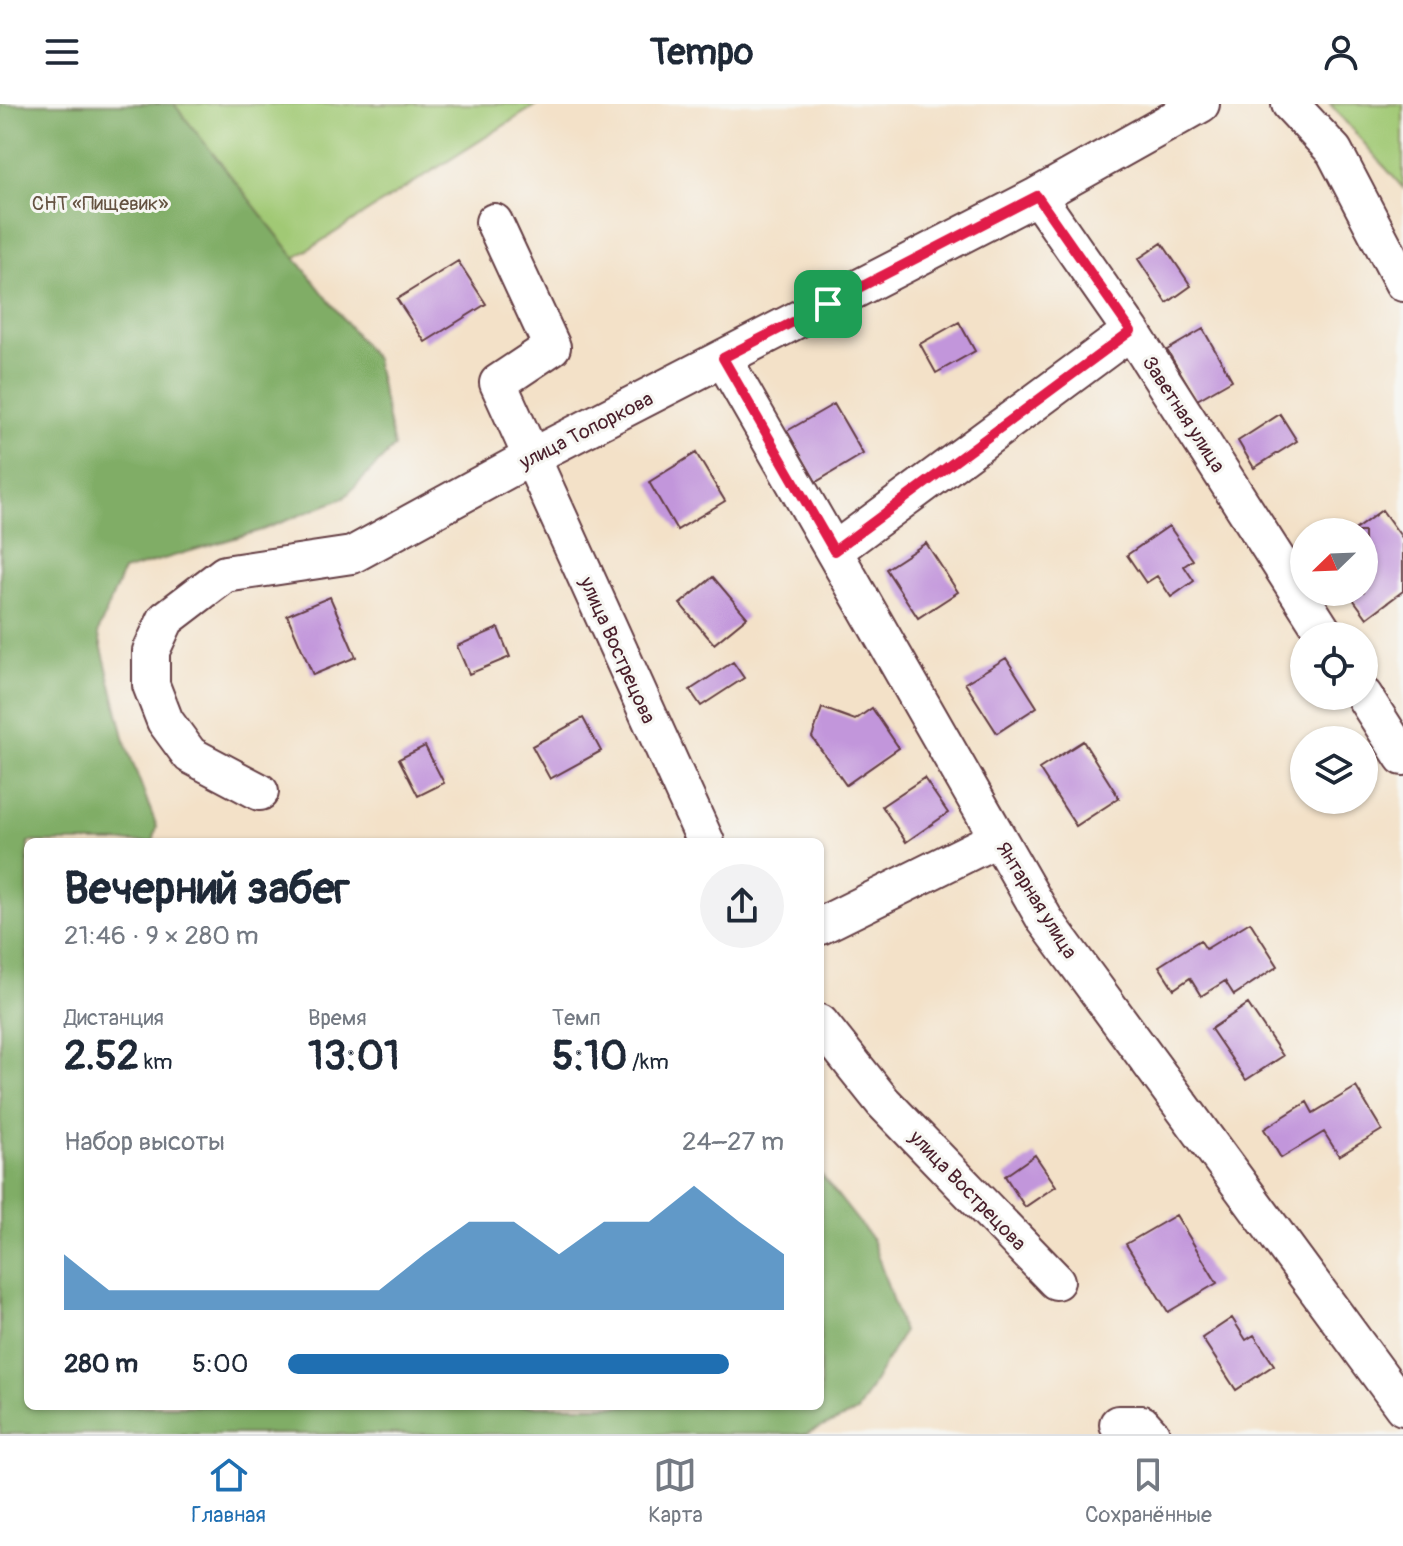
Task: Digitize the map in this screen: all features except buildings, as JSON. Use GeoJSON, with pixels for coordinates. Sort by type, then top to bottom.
{"type":"FeatureCollection","features":[{"type":"Feature","properties":{"kind":"street","name":"улица Топоркова"},"geometry":{"type":"LineString","coordinates":[[260,792],[190,755],[165,721],[151,685],[151,651],[166,619],[225,574],[352,555],[531,457],[1037,196],[1201,104]]}},
{"type":"Feature","properties":{"kind":"street"},"geometry":{"type":"LineString","coordinates":[[1290,104],[1334,151],[1403,283]]}},
{"type":"Feature","properties":{"kind":"street","name":"Заветная улица"},"geometry":{"type":"LineString","coordinates":[[1037,196],[1131,331],[1317,622]]}},
{"type":"Feature","properties":{"kind":"street","name":"улица Вострецова"},"geometry":{"type":"LineString","coordinates":[[494,222],[552,347],[498,383],[704,838]]}},
{"type":"Feature","properties":{"kind":"street"},"geometry":{"type":"LineString","coordinates":[[834,551],[1131,331]]}},
{"type":"Feature","properties":{"kind":"street","name":"Янтарная улица"},"geometry":{"type":"LineString","coordinates":[[723,358],[1045,920],[1403,1407]]}},
{"type":"Feature","properties":{"kind":"street"},"geometry":{"type":"LineString","coordinates":[[1373,710],[1403,757]]}},
{"type":"Feature","properties":{"kind":"street"},"geometry":{"type":"LineString","coordinates":[[824,924],[998,838]]}},
{"type":"Feature","properties":{"kind":"street","name":"улица Вострецова"},"geometry":{"type":"LineString","coordinates":[[824,1028],[883,1102],[1056,1281]]}},
{"type":"Feature","properties":{"kind":"green space","name":"СНТ «Пищевик»"},"geometry":{"type":"Polygon","coordinates":[[[0,104],[538,104],[241,292],[0,104]]]}},
{"type":"Feature","properties":{"kind":"green space"},"geometry":{"type":"Polygon","coordinates":[[[0,104],[174,104],[375,359],[394,447],[344,498],[262,530],[123,571],[98,632],[126,745],[157,827],[154,838],[24,838],[24,1410],[824,1410],[824,1178],[872,1239],[903,1332],[857,1412],[806,1434],[0,1434],[0,104]]]}},
{"type":"Feature","properties":{"kind":"green space"},"geometry":{"type":"Polygon","coordinates":[[[1330,104],[1403,104],[1403,188],[1330,104]]]}},
{"type":"Feature","properties":{"kind":"route"},"geometry":{"type":"LineString","coordinates":[[1037,196],[1131,331],[834,551],[723,358],[828,304],[1037,196]]}}]}
